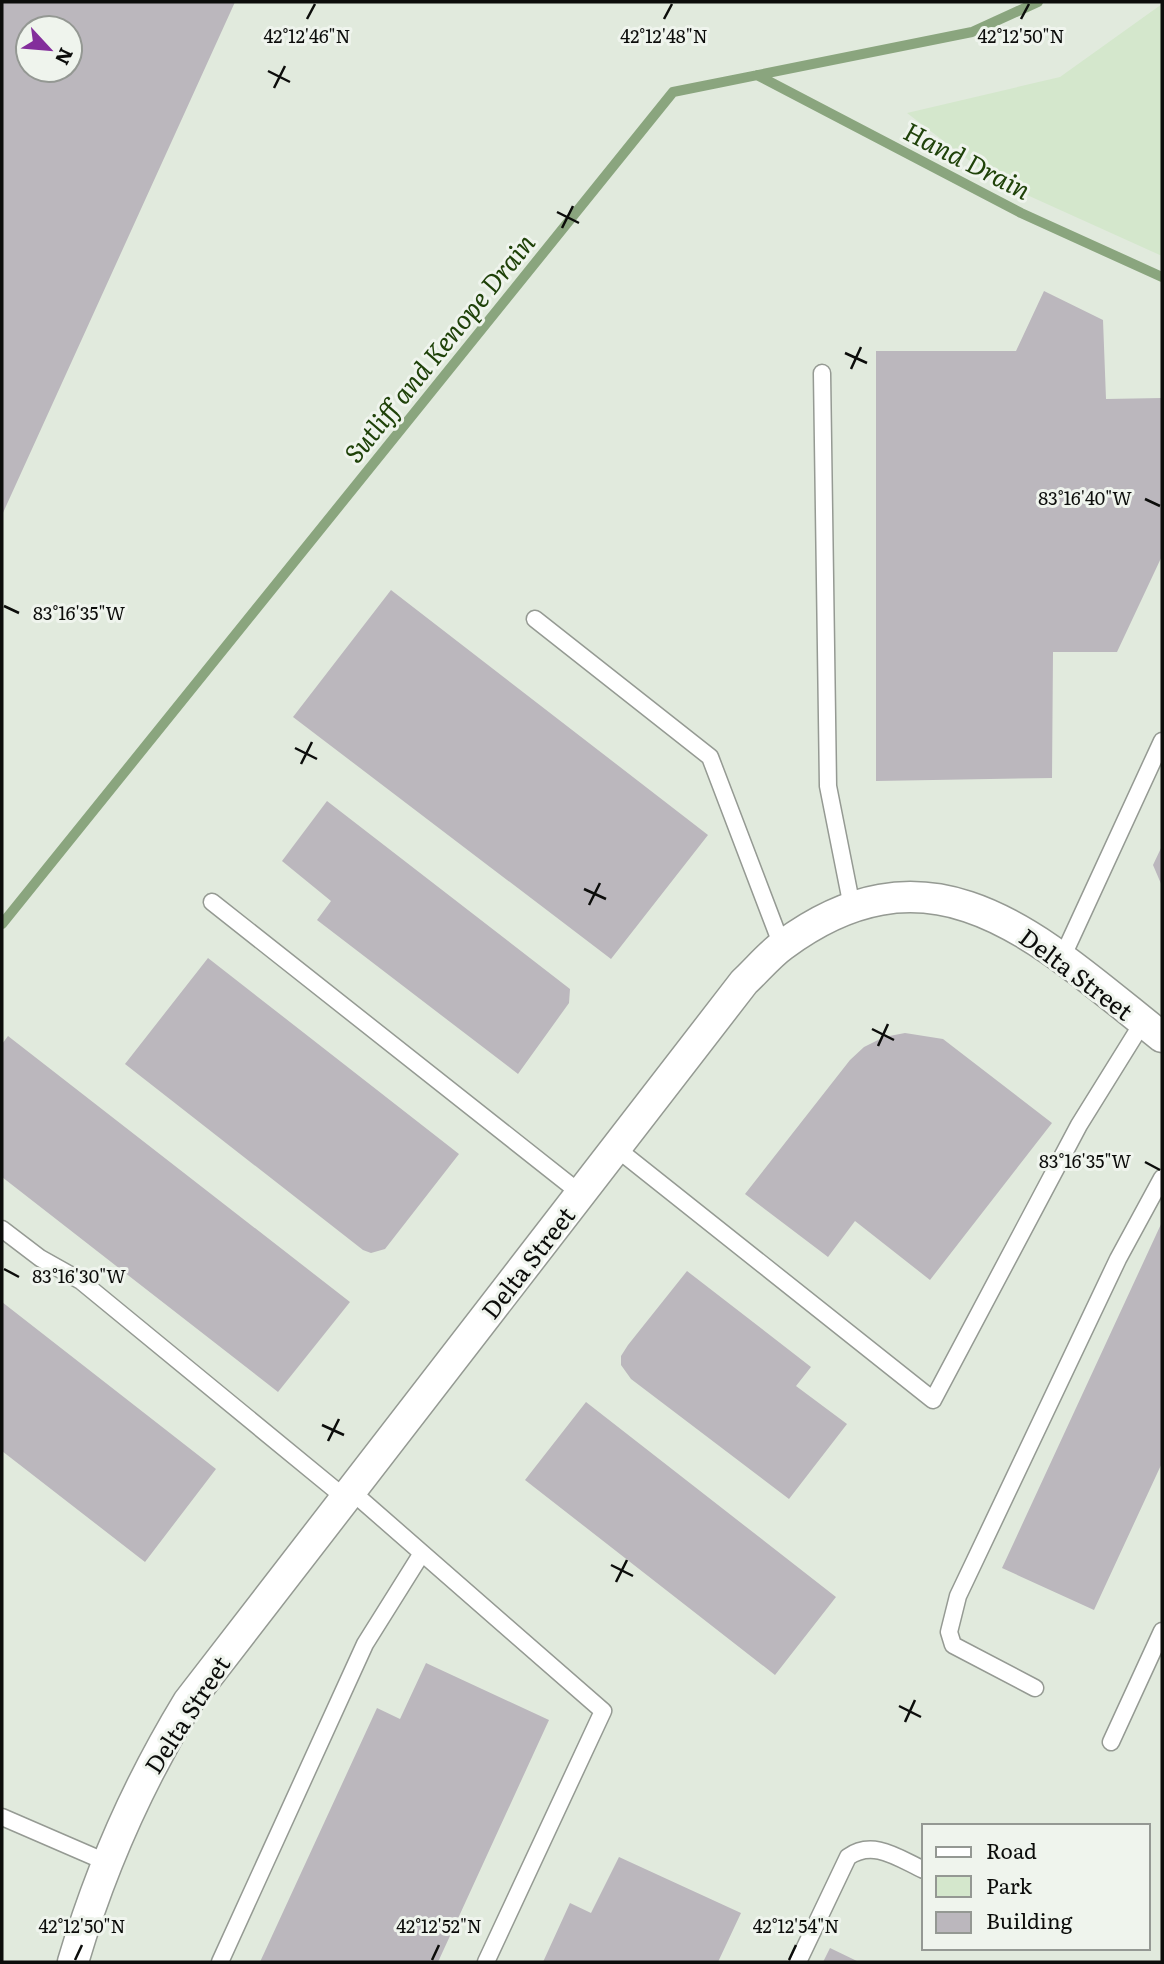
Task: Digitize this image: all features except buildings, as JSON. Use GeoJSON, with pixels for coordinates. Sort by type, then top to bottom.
{"type":"FeatureCollection","features":[{"type":"Feature","properties":{"kind":"street","name":"Delta Street"},"geometry":{"type":"LineString","coordinates":[[73,1962],[106,1862],[136,1794],[188,1702],[744,982],[782,946],[825,918],[852,907],[900,897],[934,898],[966,904],[1000,918],[1039,941],[1153,1030]]}},
{"type":"Feature","properties":{"kind":"lane"},"geometry":{"type":"LineString","coordinates":[[822,373],[828,786],[852,907]]}},
{"type":"Feature","properties":{"kind":"lane"},"geometry":{"type":"LineString","coordinates":[[536,619],[710,757],[782,946]]}},
{"type":"Feature","properties":{"kind":"lane"},"geometry":{"type":"LineString","coordinates":[[1062,958],[1162,741]]}},
{"type":"Feature","properties":{"kind":"lane"},"geometry":{"type":"LineString","coordinates":[[212,902],[580,1194]]}},
{"type":"Feature","properties":{"kind":"lane"},"geometry":{"type":"LineString","coordinates":[[615,1148],[933,1401],[1079,1125],[1153,1030]]}},
{"type":"Feature","properties":{"kind":"lane"},"geometry":{"type":"LineString","coordinates":[[1035,1688],[953,1645],[949,1632],[958,1596],[1118,1259],[1162,1178]]}},
{"type":"Feature","properties":{"kind":"lane"},"geometry":{"type":"LineString","coordinates":[[2,1229],[40,1258],[81,1281],[422,1553],[603,1711],[486,1962]]}},
{"type":"Feature","properties":{"kind":"lane"},"geometry":{"type":"LineString","coordinates":[[220,1962],[365,1644],[422,1553]]}},
{"type":"Feature","properties":{"kind":"lane"},"geometry":{"type":"LineString","coordinates":[[1111,1742],[1162,1631]]}},
{"type":"Feature","properties":{"kind":"lane"},"geometry":{"type":"LineString","coordinates":[[2,1817],[106,1862]]}},
{"type":"Feature","properties":{"kind":"lane"},"geometry":{"type":"LineString","coordinates":[[799,1962],[848,1857],[860,1848],[874,1848],[922,1869]]}},
{"type":"Feature","properties":{"kind":"shaded area"},"geometry":{"type":"Polygon","coordinates":[[[2,2],[1162,2],[1162,1962],[2,1962],[2,2]]]}},
{"type":"Feature","properties":{"kind":"green space"},"geometry":{"type":"Polygon","coordinates":[[[1162,4],[1162,256],[996,181],[907,113],[1060,77],[1162,4]]]}},
{"type":"Feature","properties":{"kind":"waterway","name":"Sutliff and Kenope Drain"},"geometry":{"type":"LineString","coordinates":[[2,924],[673,92],[972,32],[1038,2]]}},
{"type":"Feature","properties":{"kind":"waterway","name":"Hand Drain"},"geometry":{"type":"LineString","coordinates":[[757,75],[1021,213],[1162,277]]}}]}
